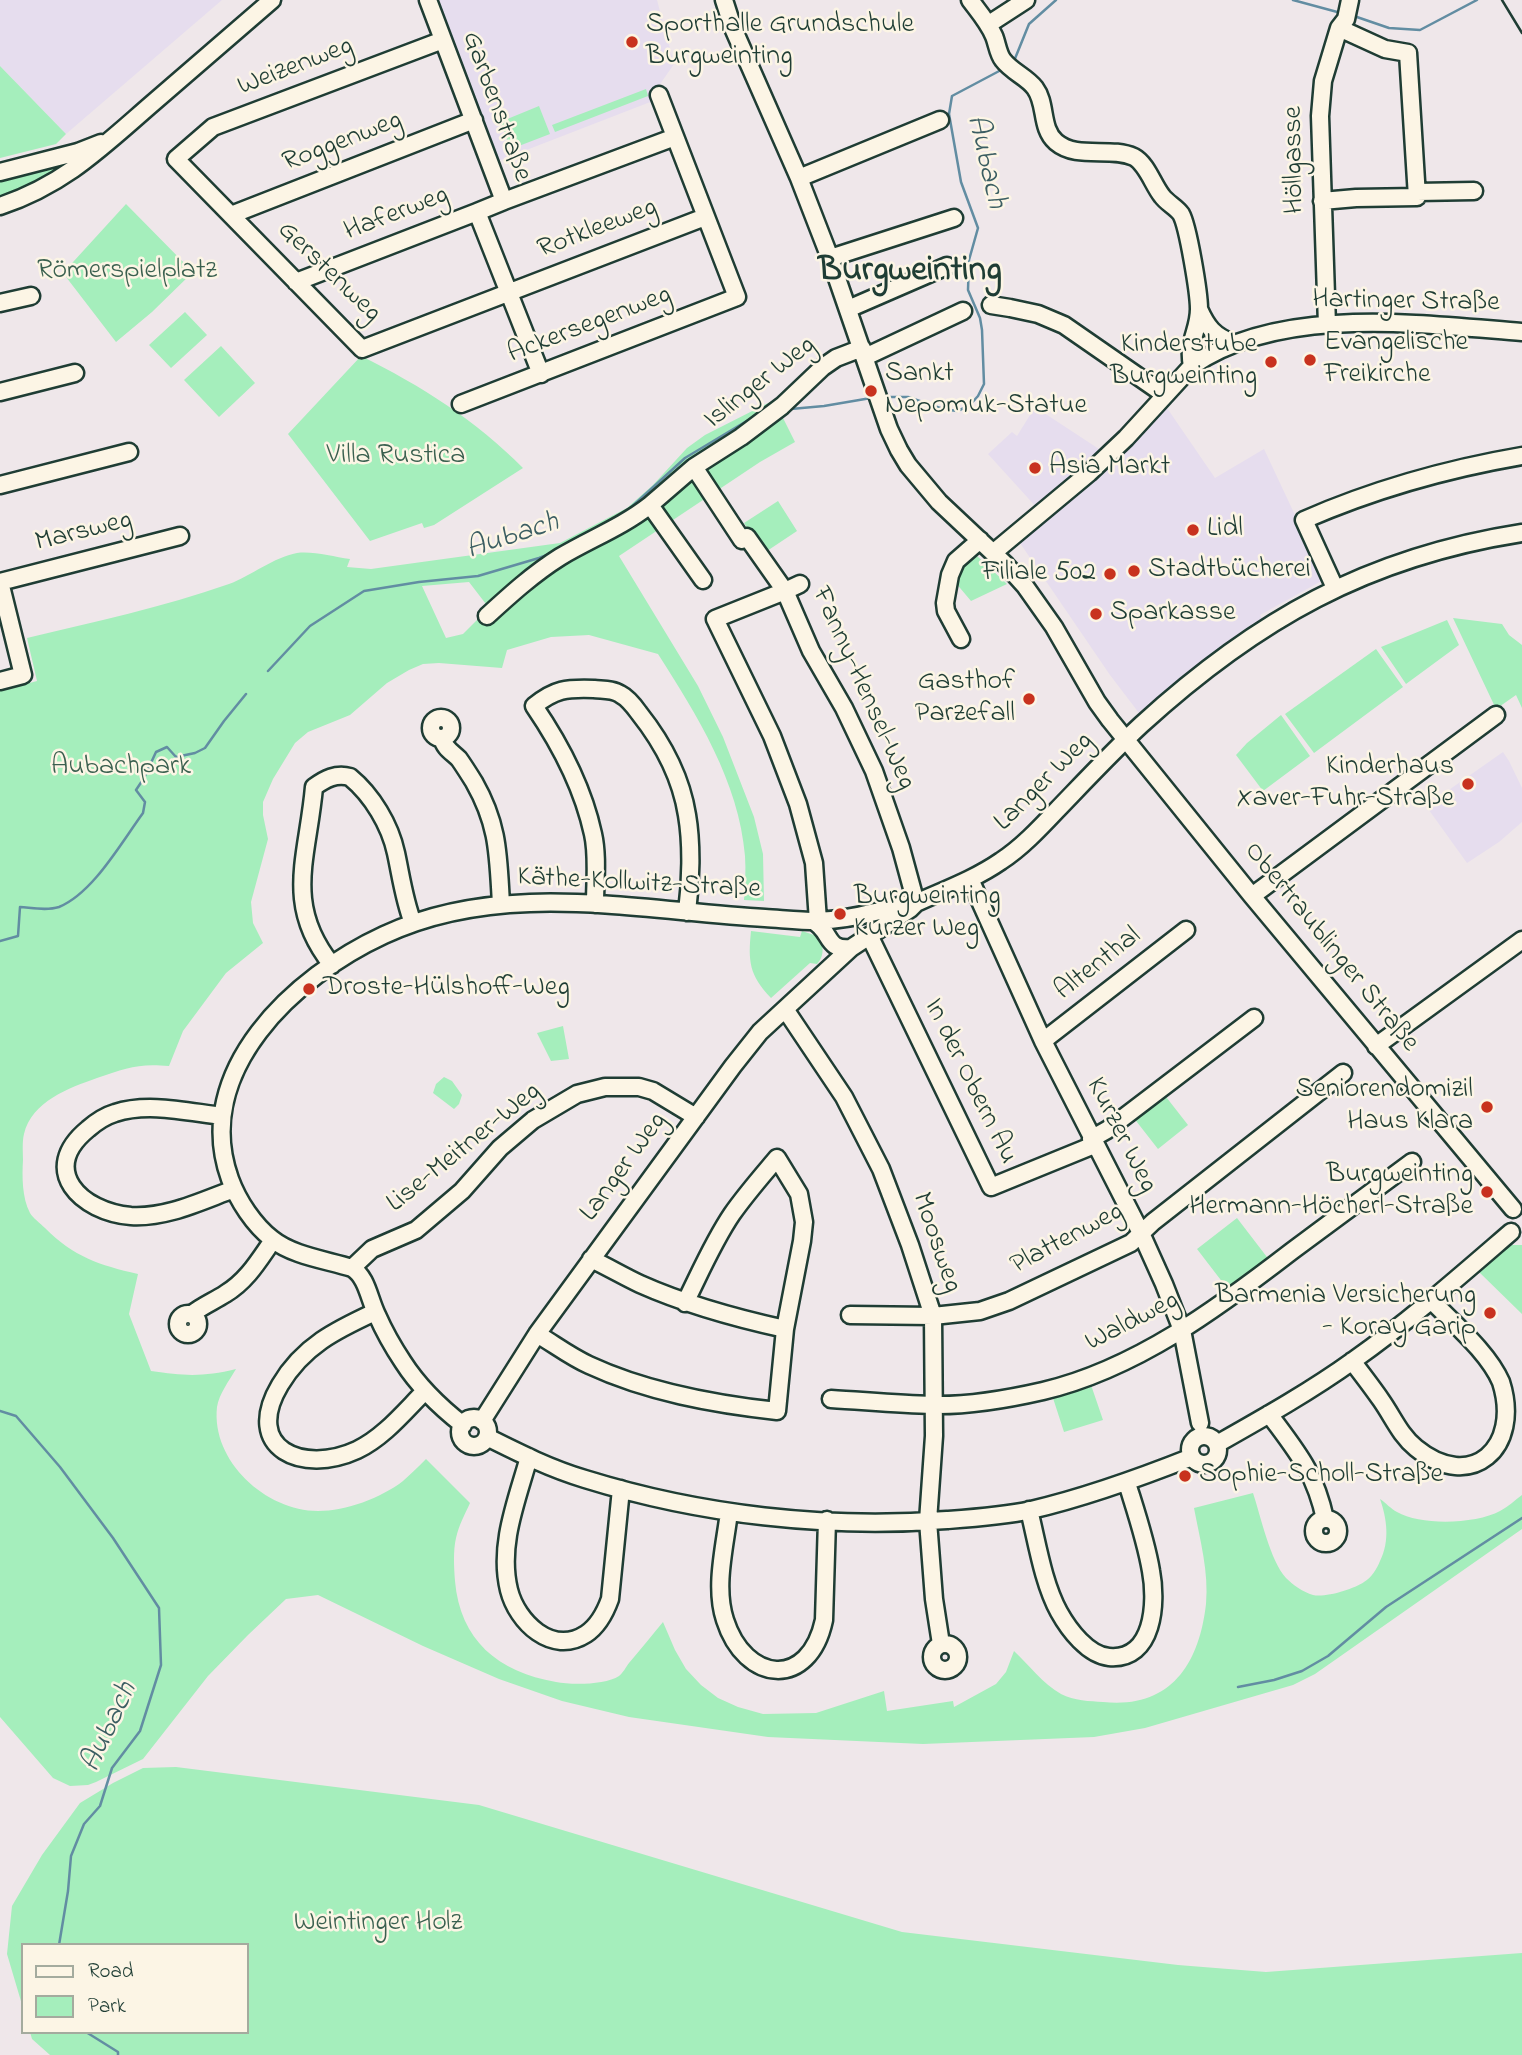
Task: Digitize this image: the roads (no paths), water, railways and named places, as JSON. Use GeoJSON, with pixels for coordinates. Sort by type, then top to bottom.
{"type":"FeatureCollection","features":[{"type":"Feature","properties":{"kind":"street"},"geometry":{"type":"LineString","coordinates":[[0,206],[50,185],[87,161],[272,0]]}},
{"type":"Feature","properties":{"kind":"street","name":"Garbenstraße"},"geometry":{"type":"LineString","coordinates":[[428,0],[503,201],[477,212],[541,374]]}},
{"type":"Feature","properties":{"kind":"street","name":"Obertraublinger Straße"},"geometry":{"type":"LineString","coordinates":[[724,0],[733,28],[799,178],[830,258],[889,429],[908,465],[939,502],[1025,586],[1054,627],[1097,702],[1126,739],[1376,1046],[1518,1207],[1507,1220],[1516,1235]]}},
{"type":"Feature","properties":{"kind":"street"},"geometry":{"type":"LineString","coordinates":[[970,0],[989,24],[1001,58],[1036,89],[1046,127],[1056,142],[1064,148],[1119,153],[1133,157],[1140,162],[1162,197],[1181,214],[1188,232],[1199,309],[1213,333],[1233,343]]}},
{"type":"Feature","properties":{"kind":"street"},"geometry":{"type":"LineString","coordinates":[[989,24],[1026,0]]}},
{"type":"Feature","properties":{"kind":"street"},"geometry":{"type":"LineString","coordinates":[[1322,201],[1417,197],[1408,53],[1385,49],[1346,14]]}},
{"type":"Feature","properties":{"kind":"street","name":"Höllgasse"},"geometry":{"type":"LineString","coordinates":[[1327,325],[1319,131],[1323,81],[1346,14]]}},
{"type":"Feature","properties":{"kind":"street","name":"Weizenweg"},"geometry":{"type":"LineString","coordinates":[[176,159],[214,127],[443,40]]}},
{"type":"Feature","properties":{"kind":"street"},"geometry":{"type":"LineString","coordinates":[[659,95],[705,217]]}},
{"type":"Feature","properties":{"kind":"street","name":"Roggenweg"},"geometry":{"type":"LineString","coordinates":[[231,215],[474,120]]}},
{"type":"Feature","properties":{"kind":"street"},"geometry":{"type":"LineString","coordinates":[[799,178],[940,120]]}},
{"type":"Feature","properties":{"kind":"street"},"geometry":{"type":"LineString","coordinates":[[503,201],[674,137]]}},
{"type":"Feature","properties":{"kind":"street"},"geometry":{"type":"LineString","coordinates":[[0,172],[78,152],[113,138]]}},
{"type":"Feature","properties":{"kind":"street","name":"Gerstenweg"},"geometry":{"type":"LineString","coordinates":[[176,159],[362,349],[509,291]]}},
{"type":"Feature","properties":{"kind":"street"},"geometry":{"type":"LineString","coordinates":[[1417,192],[1474,191]]}},
{"type":"Feature","properties":{"kind":"street","name":"Haferweg"},"geometry":{"type":"LineString","coordinates":[[296,282],[477,212]]}},
{"type":"Feature","properties":{"kind":"street","name":"Rotkleeweg"},"geometry":{"type":"LineString","coordinates":[[509,291],[705,217]]}},
{"type":"Feature","properties":{"kind":"street","name":"Ackersegenweg"},"geometry":{"type":"LineString","coordinates":[[461,404],[737,297],[705,217]]}},
{"type":"Feature","properties":{"kind":"street"},"geometry":{"type":"LineString","coordinates":[[830,258],[954,218]]}},
{"type":"Feature","properties":{"kind":"street"},"geometry":{"type":"LineString","coordinates":[[848,309],[947,266]]}},
{"type":"Feature","properties":{"kind":"street"},"geometry":{"type":"LineString","coordinates":[[0,303],[31,296]]}},
{"type":"Feature","properties":{"kind":"street"},"geometry":{"type":"LineString","coordinates":[[991,306],[1038,314],[1064,325],[1165,395]]}},
{"type":"Feature","properties":{"kind":"street"},"geometry":{"type":"LineString","coordinates":[[1192,366],[1189,353],[1199,309]]}},
{"type":"Feature","properties":{"kind":"street","name":"Islinger Weg"},"geometry":{"type":"LineString","coordinates":[[487,616],[520,585],[560,557],[615,529],[650,505],[694,467],[741,437],[782,406],[836,358],[864,352],[963,311]]}},
{"type":"Feature","properties":{"kind":"street","name":"Hartinger Straße"},"geometry":{"type":"LineString","coordinates":[[993,553],[1089,473],[1126,438],[1192,366],[1233,343],[1264,334],[1327,325],[1427,324],[1522,332]]}},
{"type":"Feature","properties":{"kind":"street"},"geometry":{"type":"LineString","coordinates":[[0,392],[75,373]]}},
{"type":"Feature","properties":{"kind":"street"},"geometry":{"type":"LineString","coordinates":[[0,485],[129,453]]}},
{"type":"Feature","properties":{"kind":"street"},"geometry":{"type":"LineString","coordinates":[[1335,588],[1304,520],[1406,481],[1522,456]]}},
{"type":"Feature","properties":{"kind":"street","name":"Islinger Weg"},"geometry":{"type":"LineString","coordinates":[[694,467],[742,540],[747,537],[792,588]]}},
{"type":"Feature","properties":{"kind":"street"},"geometry":{"type":"LineString","coordinates":[[650,505],[704,580]]}},
{"type":"Feature","properties":{"kind":"street","name":"Langer Weg"},"geometry":{"type":"LineString","coordinates":[[482,1421],[537,1334],[760,1032],[852,947],[916,903],[970,879],[1003,860],[1032,835],[1126,739],[1187,685],[1256,633],[1335,588],[1377,570],[1471,541],[1522,533]]}},
{"type":"Feature","properties":{"kind":"street","name":"Marsweg"},"geometry":{"type":"LineString","coordinates":[[0,582],[180,536]]}},
{"type":"Feature","properties":{"kind":"street"},"geometry":{"type":"LineString","coordinates":[[961,639],[946,611],[950,575],[956,561],[980,540]]}},
{"type":"Feature","properties":{"kind":"street"},"geometry":{"type":"LineString","coordinates":[[0,582],[23,676],[0,681]]}},
{"type":"Feature","properties":{"kind":"street"},"geometry":{"type":"LineString","coordinates":[[792,588],[716,619],[772,736],[798,804],[814,863],[815,921],[821,925],[831,940],[840,949],[852,947],[858,941],[859,931],[853,922],[844,918],[832,924],[831,940],[834,965]]}},
{"type":"Feature","properties":{"kind":"street","name":"Fanny-Hensel-Weg"},"geometry":{"type":"LineString","coordinates":[[792,588],[811,651],[844,708],[874,771],[901,848],[916,903]]}},
{"type":"Feature","properties":{"kind":"street"},"geometry":{"type":"LineString","coordinates":[[595,904],[595,854],[586,812],[561,749],[534,706],[562,689],[620,693],[631,702],[664,751],[683,794],[688,817],[687,912]]}},
{"type":"Feature","properties":{"kind":"street"},"geometry":{"type":"LineString","coordinates":[[1252,896],[1496,715]]}},
{"type":"Feature","properties":{"kind":"street"},"geometry":{"type":"LineString","coordinates":[[442,738],[443,744],[460,760],[485,801],[494,827],[501,904]]}},
{"type":"Feature","properties":{"kind":"street"},"geometry":{"type":"LineString","coordinates":[[332,965],[320,950],[305,919],[301,888],[314,787],[321,782],[339,776],[350,777],[371,800],[392,841],[408,910],[414,923]]}},
{"type":"Feature","properties":{"kind":"street","name":"Kurzer Weg"},"geometry":{"type":"LineString","coordinates":[[970,879],[1043,1041],[1141,1233],[1164,1284],[1182,1330],[1200,1423]]}},
{"type":"Feature","properties":{"kind":"street","name":"Käthe-Kollwitz-Straße"},"geometry":{"type":"LineString","coordinates":[[352,1268],[289,1249],[273,1240],[234,1189],[224,1162],[221,1140],[222,1116],[240,1060],[257,1034],[291,996],[332,965],[383,935],[414,923],[466,908],[501,904],[595,904],[815,921],[844,918],[916,903]]}},
{"type":"Feature","properties":{"kind":"street","name":"Altenthal"},"geometry":{"type":"LineString","coordinates":[[1043,1041],[1186,930]]}},
{"type":"Feature","properties":{"kind":"street","name":"In der Obern Au"},"geometry":{"type":"LineString","coordinates":[[870,937],[991,1187],[1093,1142],[1254,1017]]}},
{"type":"Feature","properties":{"kind":"street"},"geometry":{"type":"LineString","coordinates":[[1376,1046],[1522,940]]}},
{"type":"Feature","properties":{"kind":"street","name":"Moosweg"},"geometry":{"type":"LineString","coordinates":[[785,1009],[844,1097],[881,1169],[933,1316],[935,1405],[928,1521],[934,1599],[941,1644]]}},
{"type":"Feature","properties":{"kind":"street","name":"Plattenweg"},"geometry":{"type":"LineString","coordinates":[[850,1315],[933,1316],[980,1311],[1009,1301],[1131,1242],[1343,1073]]}},
{"type":"Feature","properties":{"kind":"street","name":"Lise-Meitner-Weg"},"geometry":{"type":"LineString","coordinates":[[352,1268],[372,1249],[416,1230],[462,1191],[518,1132],[577,1094],[606,1087],[639,1087],[653,1091],[696,1116]]}},
{"type":"Feature","properties":{"kind":"street"},"geometry":{"type":"LineString","coordinates":[[222,1116],[165,1109],[115,1113],[98,1121],[76,1140],[66,1160],[67,1175],[79,1197],[88,1203],[105,1211],[128,1215],[163,1213],[234,1189]]}},
{"type":"Feature","properties":{"kind":"street"},"geometry":{"type":"LineString","coordinates":[[537,1334],[586,1364],[638,1383],[701,1400],[777,1411],[785,1329],[804,1222],[799,1194],[777,1158],[730,1217],[685,1303]]}},
{"type":"Feature","properties":{"kind":"street","name":"Waldweg"},"geometry":{"type":"LineString","coordinates":[[831,1399],[935,1405],[1008,1398],[1045,1391],[1082,1378],[1182,1330],[1249,1285],[1412,1162]]}},
{"type":"Feature","properties":{"kind":"street"},"geometry":{"type":"LineString","coordinates":[[487,1437],[582,1478],[677,1503],[729,1512],[877,1523],[975,1518],[1028,1510],[1127,1483],[1192,1457],[1191,1444],[1198,1437],[1211,1437],[1217,1444],[1352,1361],[1516,1235]]}},
{"type":"Feature","properties":{"kind":"street"},"geometry":{"type":"LineString","coordinates":[[192,1314],[227,1294],[242,1281],[253,1270],[273,1240]]}},
{"type":"Feature","properties":{"kind":"street"},"geometry":{"type":"LineString","coordinates":[[591,1259],[685,1303],[785,1329]]}},
{"type":"Feature","properties":{"kind":"street"},"geometry":{"type":"LineString","coordinates":[[352,1268],[362,1277],[375,1312],[403,1363],[425,1391],[463,1425]]}},
{"type":"Feature","properties":{"kind":"street"},"geometry":{"type":"LineString","coordinates":[[1352,1361],[1399,1429],[1418,1449],[1432,1459],[1460,1466],[1486,1460],[1498,1449],[1509,1426],[1502,1383],[1485,1357],[1431,1300]]}},
{"type":"Feature","properties":{"kind":"street"},"geometry":{"type":"LineString","coordinates":[[375,1312],[322,1339],[289,1372],[280,1385],[270,1410],[269,1425],[276,1445],[302,1460],[344,1455],[370,1443],[425,1391]]}},
{"type":"Feature","properties":{"kind":"street"},"geometry":{"type":"LineString","coordinates":[[1269,1414],[1305,1463],[1315,1483],[1325,1519]]}},
{"type":"Feature","properties":{"kind":"street"},"geometry":{"type":"LineString","coordinates":[[474,1419],[482,1421],[488,1429],[487,1437],[478,1446],[469,1445],[461,1436],[463,1425],[474,1419]]}},
{"type":"Feature","properties":{"kind":"street"},"geometry":{"type":"LineString","coordinates":[[529,1457],[511,1521],[506,1569],[509,1591],[518,1613],[531,1629],[541,1635],[558,1640],[583,1636],[593,1629],[604,1615],[610,1600],[621,1489]]}},
{"type":"Feature","properties":{"kind":"street"},"geometry":{"type":"LineString","coordinates":[[1028,1510],[1049,1589],[1059,1612],[1075,1635],[1091,1649],[1104,1656],[1125,1656],[1136,1651],[1148,1631],[1153,1589],[1147,1550],[1127,1483]]}},
{"type":"Feature","properties":{"kind":"street"},"geometry":{"type":"LineString","coordinates":[[729,1512],[720,1594],[723,1616],[730,1637],[744,1655],[760,1667],[773,1671],[787,1669],[802,1662],[820,1636],[824,1620],[827,1520]]}},
{"type":"Feature","properties":{"kind":"waterway","name":"Aubach"},"geometry":{"type":"LineString","coordinates":[[1014,61],[1029,24],[1056,0]]}},
{"type":"Feature","properties":{"kind":"waterway","name":"Aubach"},"geometry":{"type":"LineString","coordinates":[[1293,0],[1341,13]]}},
{"type":"Feature","properties":{"kind":"waterway","name":"Aubach"},"geometry":{"type":"LineString","coordinates":[[1354,16],[1389,28],[1420,30],[1477,0]]}},
{"type":"Feature","properties":{"kind":"waterway","name":"Aubach"},"geometry":{"type":"LineString","coordinates":[[885,397],[908,397],[957,411],[969,406],[984,384],[980,318],[968,290],[969,260],[978,228],[961,182],[949,114],[952,96],[1003,69]]}},
{"type":"Feature","properties":{"kind":"waterway","name":"Aubach"},"geometry":{"type":"LineString","coordinates":[[791,409],[871,398]]}},
{"type":"Feature","properties":{"kind":"waterway","name":"Aubach"},"geometry":{"type":"LineString","coordinates":[[607,523],[627,511],[685,458],[760,413]]}},
{"type":"Feature","properties":{"kind":"waterway","name":"Aubach"},"geometry":{"type":"LineString","coordinates":[[268,671],[310,626],[364,591],[478,576],[552,553]]}},
{"type":"Feature","properties":{"kind":"waterway","name":"Aubach"},"geometry":{"type":"LineString","coordinates":[[0,941],[18,936],[20,907],[59,907],[83,891],[95,879],[143,813],[145,802],[136,790],[156,752],[167,747],[176,757],[205,748],[246,694]]}},
{"type":"Feature","properties":{"kind":"waterway","name":"Aubach"},"geometry":{"type":"LineString","coordinates":[[0,1411],[16,1416],[60,1467],[113,1538],[159,1608],[161,1665],[140,1731],[112,1768],[100,1806],[84,1824],[71,1856],[59,1943]]}},
{"type":"Feature","properties":{"kind":"waterway"},"geometry":{"type":"LineString","coordinates":[[1238,1687],[1302,1671],[1328,1656],[1386,1607],[1522,1518]]}},
{"type":"Feature","properties":{"kind":"waterway","name":"Aubach"},"geometry":{"type":"LineString","coordinates":[[89,2034],[118,2052],[118,2055]]}},
{"type":"Feature","properties":{"kind":"railway"},"geometry":{"type":"LineString","coordinates":[[1502,0],[1522,33]]}},
{"type":"Feature","properties":{"kind":"place","name":"Sporthalle Grundschule Burgweinting"},"geometry":{"type":"Point","coordinates":[632,42]}},
{"type":"Feature","properties":{"kind":"place","name":"Evangelische Freikirche"},"geometry":{"type":"Point","coordinates":[1310,360]}},
{"type":"Feature","properties":{"kind":"place","name":"Kinderstube Burgweinting"},"geometry":{"type":"Point","coordinates":[1271,362]}},
{"type":"Feature","properties":{"kind":"place","name":"Sankt Nepomuk-Statue"},"geometry":{"type":"Point","coordinates":[871,391]}},
{"type":"Feature","properties":{"kind":"place","name":"Asia Markt"},"geometry":{"type":"Point","coordinates":[1035,468]}},
{"type":"Feature","properties":{"kind":"place","name":"Lidl"},"geometry":{"type":"Point","coordinates":[1193,530]}},
{"type":"Feature","properties":{"kind":"place","name":"Stadtbücherei"},"geometry":{"type":"Point","coordinates":[1134,571]}},
{"type":"Feature","properties":{"kind":"place","name":"Filiale 502"},"geometry":{"type":"Point","coordinates":[1110,574]}},
{"type":"Feature","properties":{"kind":"place","name":"Sparkasse"},"geometry":{"type":"Point","coordinates":[1096,614]}},
{"type":"Feature","properties":{"kind":"place","name":"Gasthof Parzefall"},"geometry":{"type":"Point","coordinates":[1029,699]}},
{"type":"Feature","properties":{"kind":"place","name":"Kinderhaus Xaver-Fuhr-Straße"},"geometry":{"type":"Point","coordinates":[1468,784]}},
{"type":"Feature","properties":{"kind":"place","name":"Burgweinting Kurzer Weg"},"geometry":{"type":"Point","coordinates":[840,914]}},
{"type":"Feature","properties":{"kind":"place","name":"Droste-Hülshoff-Weg"},"geometry":{"type":"Point","coordinates":[309,989]}},
{"type":"Feature","properties":{"kind":"place","name":"Seniorendomizil Haus Klara"},"geometry":{"type":"Point","coordinates":[1487,1107]}},
{"type":"Feature","properties":{"kind":"place","name":"Burgweinting Hermann-Höcherl-Straße"},"geometry":{"type":"Point","coordinates":[1487,1192]}},
{"type":"Feature","properties":{"kind":"place","name":"Barmenia Versicherung - Koray Garip"},"geometry":{"type":"Point","coordinates":[1490,1313]}},
{"type":"Feature","properties":{"kind":"place","name":"Sophie-Scholl-Straße"},"geometry":{"type":"Point","coordinates":[1185,1476]}},
{"type":"Feature","properties":{"kind":"district","name":"Burgweinting"},"geometry":{"type":"Point","coordinates":[910,273]}},
{"type":"Feature","properties":{"kind":"park label","name":"Römerspielplatz"},"geometry":{"type":"Point","coordinates":[127,272]}},
{"type":"Feature","properties":{"kind":"park label","name":"Villa Rustica"},"geometry":{"type":"Point","coordinates":[396,457]}},
{"type":"Feature","properties":{"kind":"park label","name":"Aubachpark"},"geometry":{"type":"Point","coordinates":[121,768]}},
{"type":"Feature","properties":{"kind":"park label","name":"Weintinger Holz"},"geometry":{"type":"Point","coordinates":[378,1924]}}]}
